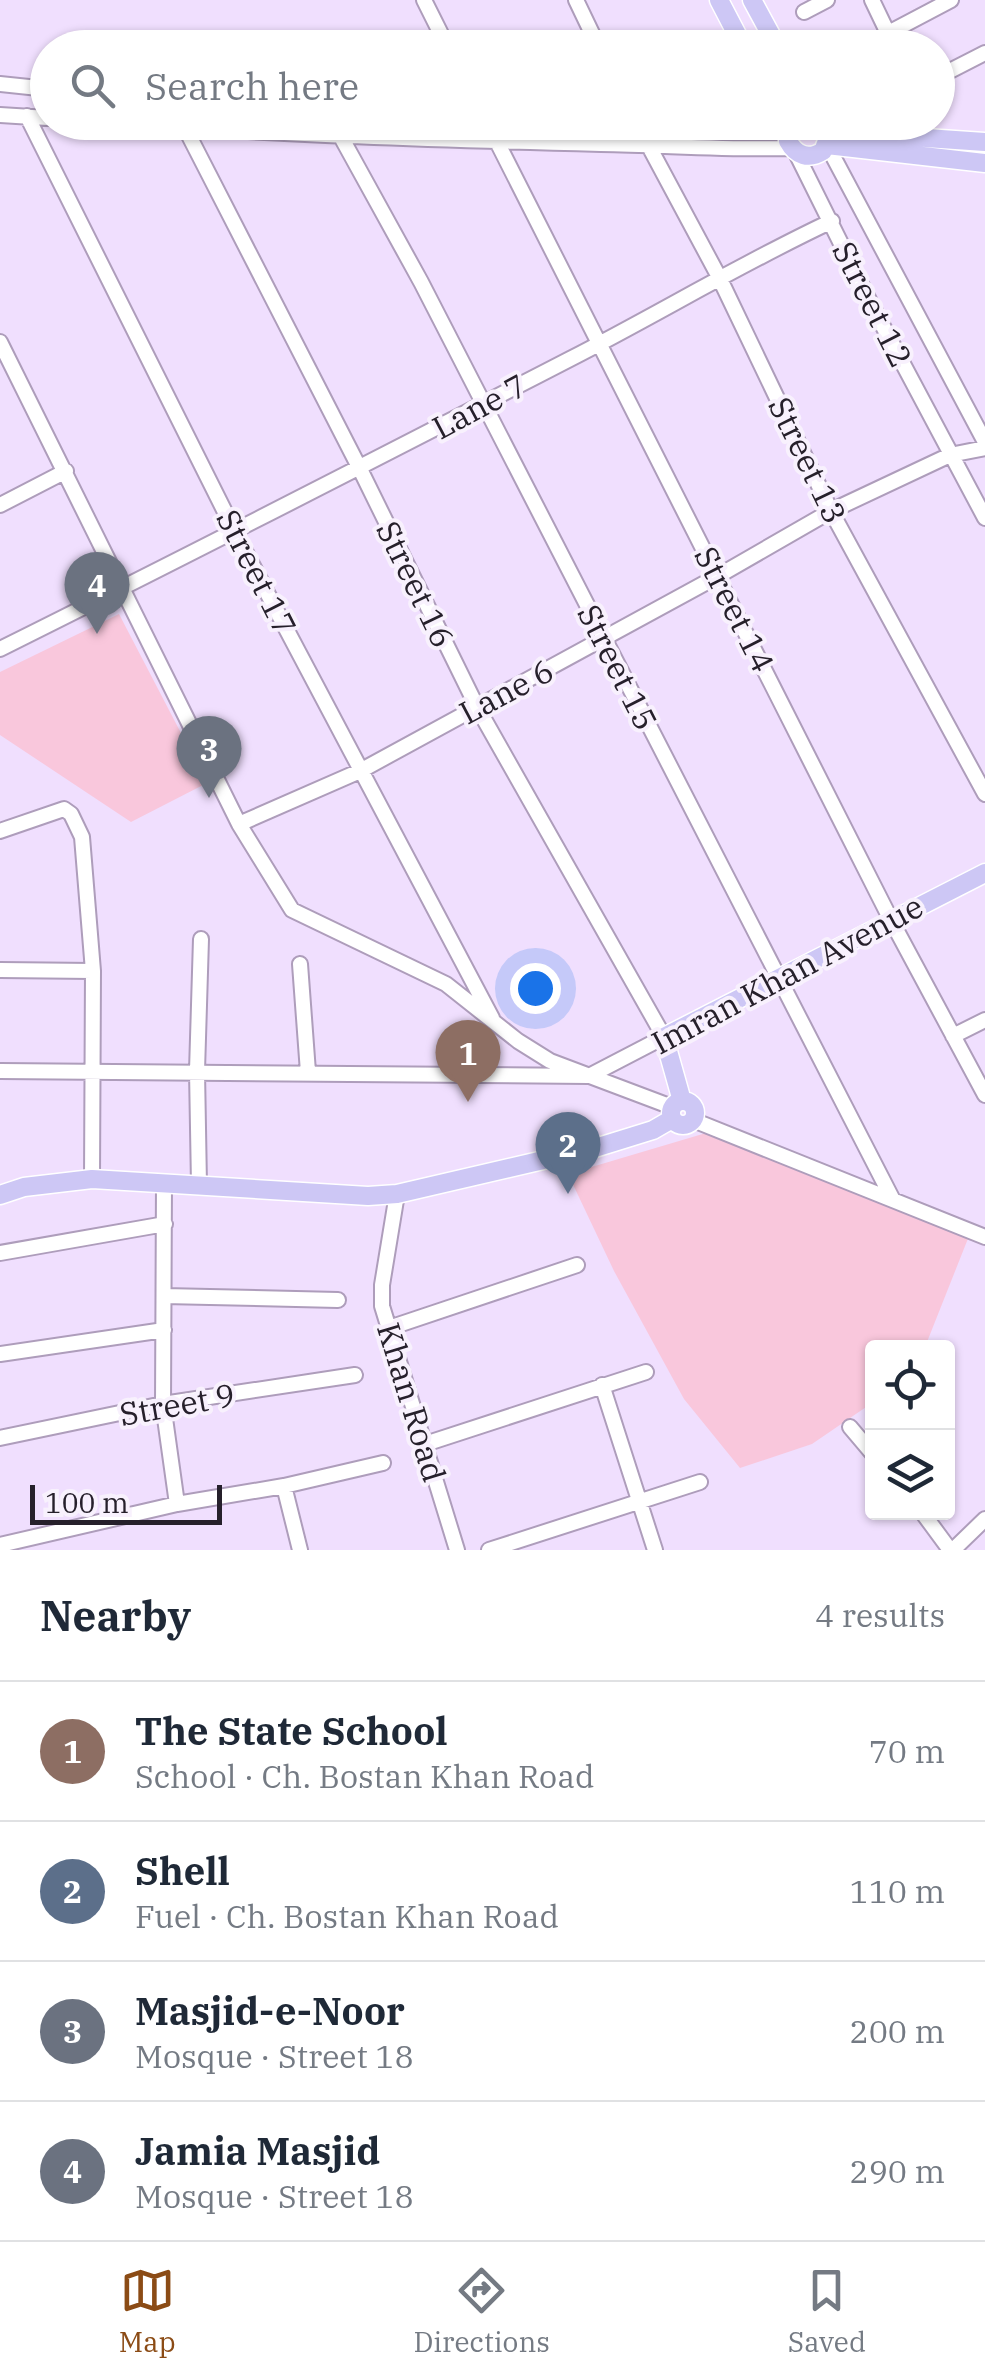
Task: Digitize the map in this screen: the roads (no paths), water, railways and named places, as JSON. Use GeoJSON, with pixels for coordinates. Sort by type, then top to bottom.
{"type":"FeatureCollection","features":[{"type":"Feature","properties":{"kind":"main road"},"geometry":{"type":"LineString","coordinates":[[719,0],[735,30]]}},
{"type":"Feature","properties":{"kind":"main road"},"geometry":{"type":"LineString","coordinates":[[752,0],[768,30]]}},
{"type":"Feature","properties":{"kind":"main road"},"geometry":{"type":"LineString","coordinates":[[955,135],[985,142]]}},
{"type":"Feature","properties":{"kind":"main road"},"geometry":{"type":"LineString","coordinates":[[788,140],[794,151],[817,154],[827,145],[985,163]]}},
{"type":"Feature","properties":{"kind":"main road"},"geometry":{"type":"LineString","coordinates":[[827,140],[827,145]]}},
{"type":"Feature","properties":{"kind":"main road","name":"Imran Khan Avenue"},"geometry":{"type":"LineString","coordinates":[[664,1038],[985,873]]}},
{"type":"Feature","properties":{"kind":"main road"},"geometry":{"type":"LineString","coordinates":[[664,1038],[675,1109]]}},
{"type":"Feature","properties":{"kind":"main road"},"geometry":{"type":"LineString","coordinates":[[0,1195],[24,1187],[92,1178],[368,1196],[397,1194],[595,1148],[654,1130],[675,1109],[693,1105],[693,1120]]}},
{"type":"Feature","properties":{"kind":"street"},"geometry":{"type":"LineString","coordinates":[[424,0],[439,30]]}},
{"type":"Feature","properties":{"kind":"street"},"geometry":{"type":"LineString","coordinates":[[576,0],[590,30]]}},
{"type":"Feature","properties":{"kind":"street"},"geometry":{"type":"LineString","coordinates":[[804,12],[827,0]]}},
{"type":"Feature","properties":{"kind":"street"},"geometry":{"type":"LineString","coordinates":[[872,0],[886,30]]}},
{"type":"Feature","properties":{"kind":"street"},"geometry":{"type":"LineString","coordinates":[[891,30],[951,0]]}},
{"type":"Feature","properties":{"kind":"street"},"geometry":{"type":"LineString","coordinates":[[955,68],[985,52]]}},
{"type":"Feature","properties":{"kind":"street"},"geometry":{"type":"LineString","coordinates":[[0,84],[30,87]]}},
{"type":"Feature","properties":{"kind":"street"},"geometry":{"type":"LineString","coordinates":[[0,115],[30,116]]}},
{"type":"Feature","properties":{"kind":"street","name":"Street 17"},"geometry":{"type":"LineString","coordinates":[[27,116],[30,122]]}},
{"type":"Feature","properties":{"kind":"street","name":"Street 17"},"geometry":{"type":"LineString","coordinates":[[39,140],[235,532],[495,1024]]}},
{"type":"Feature","properties":{"kind":"street","name":"Street 16"},"geometry":{"type":"LineString","coordinates":[[192,140],[360,468],[476,706],[664,1038]]}},
{"type":"Feature","properties":{"kind":"street","name":"Street 15"},"geometry":{"type":"LineString","coordinates":[[343,140],[421,282],[893,1200]]}},
{"type":"Feature","properties":{"kind":"street"},"geometry":{"type":"LineString","coordinates":[[450,140],[794,151]]}},
{"type":"Feature","properties":{"kind":"street","name":"Street 13"},"geometry":{"type":"LineString","coordinates":[[645,140],[719,277],[832,511],[985,794]]}},
{"type":"Feature","properties":{"kind":"street","name":"Street 14"},"geometry":{"type":"LineString","coordinates":[[494,142],[890,920],[985,1095]]}},
{"type":"Feature","properties":{"kind":"street"},"geometry":{"type":"LineString","coordinates":[[827,145],[985,445]]}},
{"type":"Feature","properties":{"kind":"street","name":"Street 12"},"geometry":{"type":"LineString","coordinates":[[794,151],[985,518]]}},
{"type":"Feature","properties":{"kind":"street","name":"Lane 7"},"geometry":{"type":"LineString","coordinates":[[0,649],[360,468],[832,221]]}},
{"type":"Feature","properties":{"kind":"street"},"geometry":{"type":"LineString","coordinates":[[0,342],[7,370],[66,472],[239,824],[292,910],[446,984],[550,1061],[675,1109]]}},
{"type":"Feature","properties":{"kind":"street","name":"Lane 6"},"geometry":{"type":"LineString","coordinates":[[239,824],[360,771],[832,511],[950,454],[985,445]]}},
{"type":"Feature","properties":{"kind":"street"},"geometry":{"type":"LineString","coordinates":[[0,505],[66,472]]}},
{"type":"Feature","properties":{"kind":"street"},"geometry":{"type":"LineString","coordinates":[[0,831],[64,808],[82,837],[92,971],[92,1178]]}},
{"type":"Feature","properties":{"kind":"street"},"geometry":{"type":"LineString","coordinates":[[198,1185],[200,938]]}},
{"type":"Feature","properties":{"kind":"street"},"geometry":{"type":"LineString","coordinates":[[300,964],[308,1072]]}},
{"type":"Feature","properties":{"kind":"street"},"geometry":{"type":"LineString","coordinates":[[0,970],[92,971]]}},
{"type":"Feature","properties":{"kind":"street"},"geometry":{"type":"LineString","coordinates":[[953,1036],[985,1020]]}},
{"type":"Feature","properties":{"kind":"street","name":"Imran Khan Avenue"},"geometry":{"type":"LineString","coordinates":[[589,1076],[664,1038]]}},
{"type":"Feature","properties":{"kind":"street"},"geometry":{"type":"LineString","coordinates":[[0,1071],[589,1076]]}},
{"type":"Feature","properties":{"kind":"street"},"geometry":{"type":"LineString","coordinates":[[693,1120],[985,1237]]}},
{"type":"Feature","properties":{"kind":"street"},"geometry":{"type":"LineString","coordinates":[[164,1183],[163,1404],[177,1504]]}},
{"type":"Feature","properties":{"kind":"street","name":"Khan Road"},"geometry":{"type":"LineString","coordinates":[[397,1194],[382,1306],[457,1550]]}},
{"type":"Feature","properties":{"kind":"street"},"geometry":{"type":"LineString","coordinates":[[0,1253],[165,1224]]}},
{"type":"Feature","properties":{"kind":"street"},"geometry":{"type":"LineString","coordinates":[[389,1328],[578,1265]]}},
{"type":"Feature","properties":{"kind":"street"},"geometry":{"type":"LineString","coordinates":[[164,1296],[338,1300]]}},
{"type":"Feature","properties":{"kind":"street"},"geometry":{"type":"LineString","coordinates":[[0,1354],[164,1330]]}},
{"type":"Feature","properties":{"kind":"street"},"geometry":{"type":"LineString","coordinates":[[425,1444],[646,1372]]}},
{"type":"Feature","properties":{"kind":"street","name":"Street 9"},"geometry":{"type":"LineString","coordinates":[[0,1438],[163,1404],[355,1375]]}},
{"type":"Feature","properties":{"kind":"street"},"geometry":{"type":"LineString","coordinates":[[602,1385],[655,1550]]}},
{"type":"Feature","properties":{"kind":"street"},"geometry":{"type":"LineString","coordinates":[[850,1428],[865,1445]]}},
{"type":"Feature","properties":{"kind":"street"},"geometry":{"type":"LineString","coordinates":[[0,1545],[177,1504],[284,1486],[383,1463]]}},
{"type":"Feature","properties":{"kind":"street"},"geometry":{"type":"LineString","coordinates":[[489,1550],[700,1482]]}},
{"type":"Feature","properties":{"kind":"street"},"geometry":{"type":"LineString","coordinates":[[284,1486],[300,1550]]}},
{"type":"Feature","properties":{"kind":"street"},"geometry":{"type":"LineString","coordinates":[[928,1520],[951,1550],[985,1519]]}},
{"type":"Feature","properties":{"kind":"place","name":"Jamia Masjid"},"geometry":{"type":"Point","coordinates":[97,634]}},
{"type":"Feature","properties":{"kind":"place","name":"Masjid-e-Noor"},"geometry":{"type":"Point","coordinates":[209,798]}},
{"type":"Feature","properties":{"kind":"place","name":"The State School"},"geometry":{"type":"Point","coordinates":[468,1102]}},
{"type":"Feature","properties":{"kind":"place","name":"Shell"},"geometry":{"type":"Point","coordinates":[568,1194]}}]}
